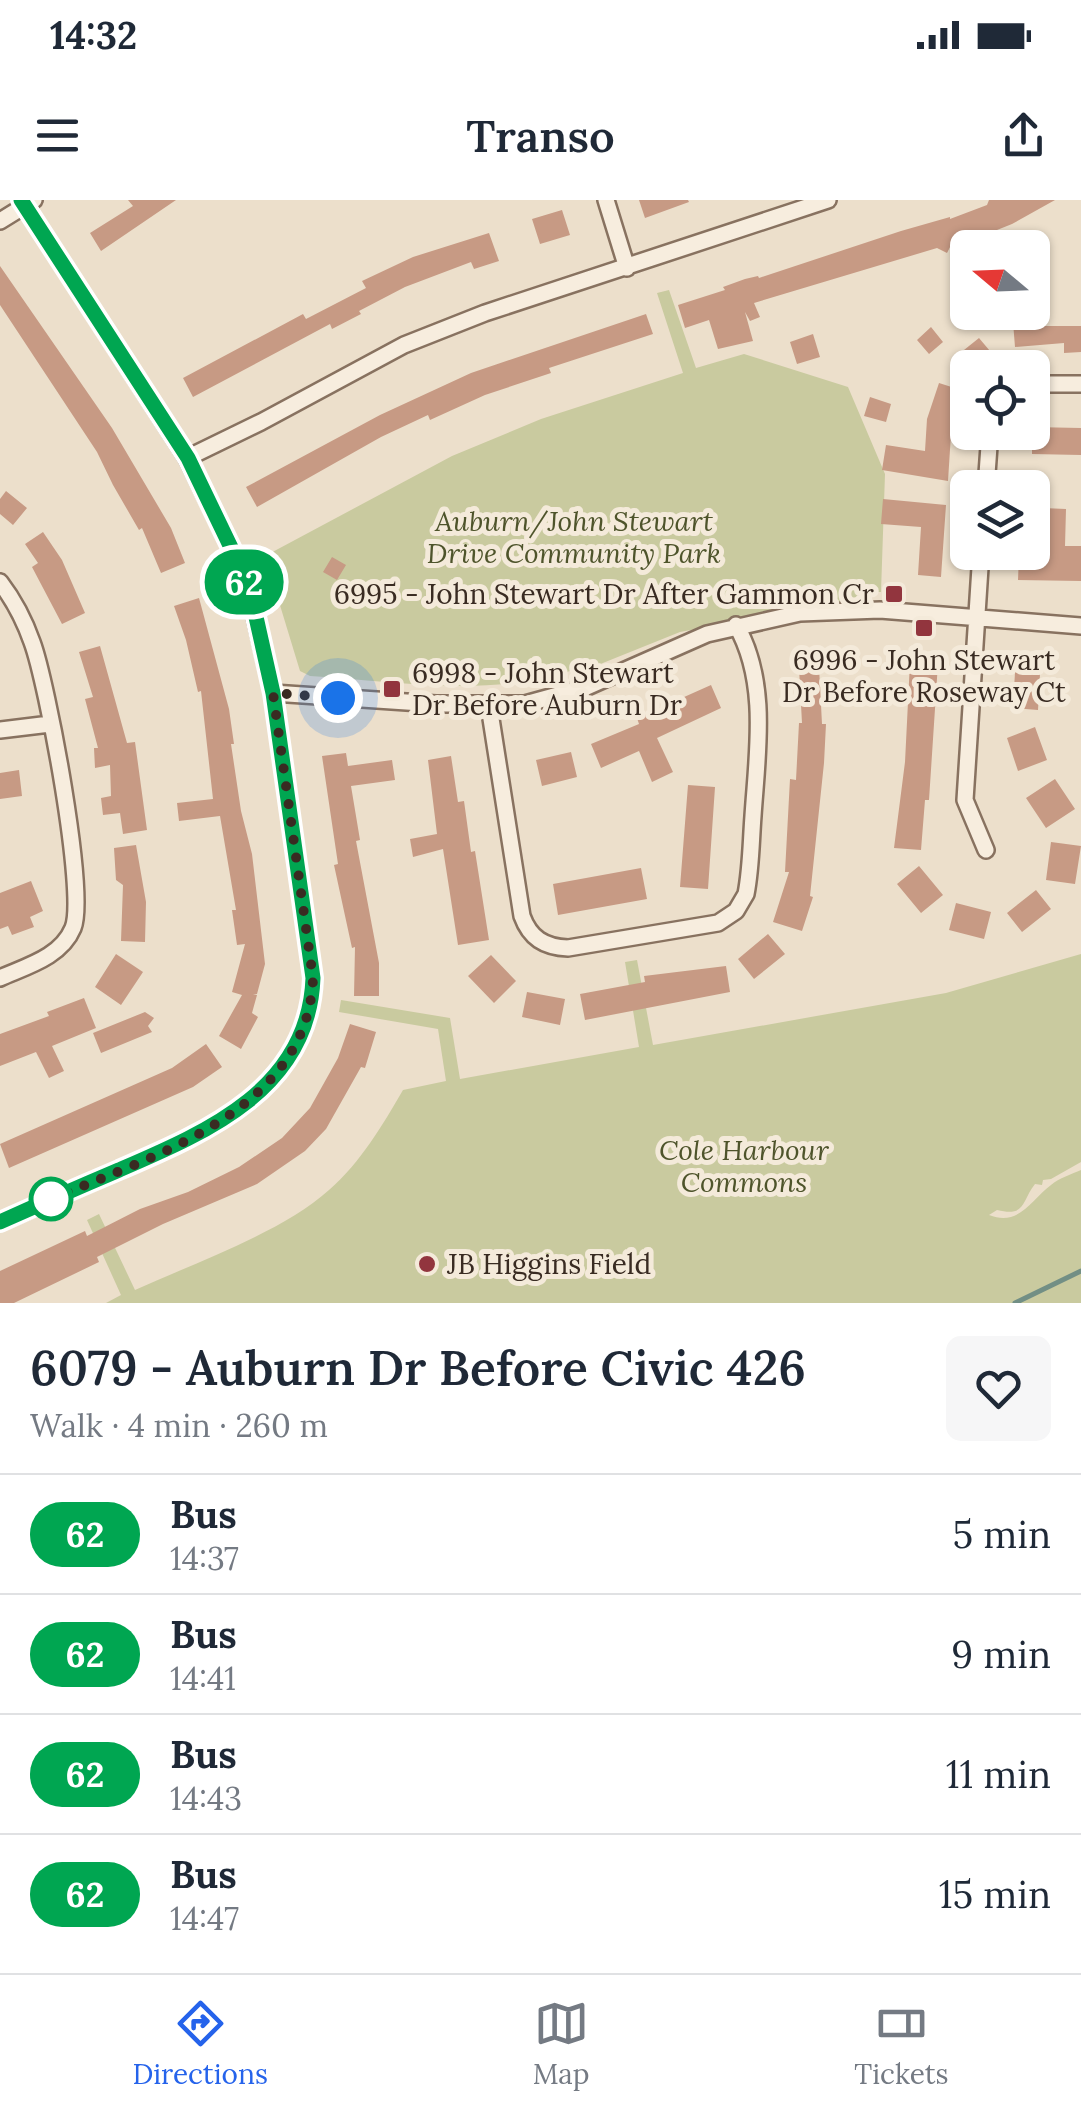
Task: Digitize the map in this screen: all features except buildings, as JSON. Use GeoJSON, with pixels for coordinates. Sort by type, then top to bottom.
{"type":"FeatureCollection","features":[{"type":"Feature","properties":{"kind":"street"},"geometry":{"type":"LineString","coordinates":[[606,200],[627,268]]}},
{"type":"Feature","properties":{"kind":"street"},"geometry":{"type":"LineString","coordinates":[[188,458],[404,345],[485,314],[828,200]]}},
{"type":"Feature","properties":{"kind":"street"},"geometry":{"type":"LineString","coordinates":[[0,221],[26,202],[188,458],[237,560],[256,617],[273,693],[313,978],[306,1022],[293,1050],[246,1104],[208,1130],[0,1222]]}},
{"type":"Feature","properties":{"kind":"street"},"geometry":{"type":"LineString","coordinates":[[1050,384],[1081,384]]}},
{"type":"Feature","properties":{"kind":"street"},"geometry":{"type":"LineString","coordinates":[[980,570],[965,800],[986,850]]}},
{"type":"Feature","properties":{"kind":"street"},"geometry":{"type":"LineString","coordinates":[[0,582],[34,645],[69,824],[77,916],[68,939],[54,953],[0,978]]}},
{"type":"Feature","properties":{"kind":"street"},"geometry":{"type":"LineString","coordinates":[[273,693],[490,706],[525,704],[587,687],[685,641],[800,613],[843,610],[1081,626]]}},
{"type":"Feature","properties":{"kind":"street"},"geometry":{"type":"LineString","coordinates":[[490,706],[522,916],[533,936],[545,944],[568,948],[718,923],[736,912],[746,894],[757,758],[758,703],[745,641],[736,626]]}},
{"type":"Feature","properties":{"kind":"street"},"geometry":{"type":"LineString","coordinates":[[0,730],[50,724]]}},
{"type":"Feature","properties":{"kind":"green space","name":"Auburn/John Stewart Drive Community Park"},"geometry":{"type":"Polygon","coordinates":[[[669,290],[696,368],[744,354],[848,387],[885,474],[881,592],[680,632],[573,675],[570,671],[507,684],[441,686],[310,676],[300,671],[265,556],[452,456],[541,419],[683,373],[657,293],[669,290]]]}},
{"type":"Feature","properties":{"kind":"green space","name":"Cole Harbour Commons"},"geometry":{"type":"Polygon","coordinates":[[[1081,954],[1081,1162],[1043,1180],[1042,1185],[1035,1184],[1018,1210],[997,1210],[989,1215],[1017,1215],[1054,1183],[1081,1170],[1081,1303],[106,1303],[121,1295],[87,1220],[99,1214],[135,1290],[236,1246],[309,1206],[361,1156],[403,1090],[446,1081],[438,1029],[339,1012],[341,1000],[450,1018],[460,1079],[639,1047],[625,962],[637,960],[653,1045],[946,993],[1081,954]]]}},
{"type":"Feature","properties":{"kind":"waterway"},"geometry":{"type":"LineString","coordinates":[[1015,1303],[1081,1271]]}},
{"type":"Feature","properties":{"kind":"bus line","name":"62"},"geometry":{"type":"LineString","coordinates":[[0,1222],[198,1135],[246,1104],[293,1050],[312,1002],[313,978],[273,693],[256,617],[237,560],[188,458],[21,200]]}},
{"type":"Feature","properties":{"kind":"place","name":"6995 - John Stewart Dr After Gammon Cr"},"geometry":{"type":"Point","coordinates":[894,594]}},
{"type":"Feature","properties":{"kind":"place","name":"6996 - John Stewart Dr Before Roseway Ct"},"geometry":{"type":"Point","coordinates":[924,628]}},
{"type":"Feature","properties":{"kind":"place","name":"6998 - John Stewart Dr Before Auburn Dr"},"geometry":{"type":"Point","coordinates":[392,689]}},
{"type":"Feature","properties":{"kind":"place","name":"JB Higgins Field"},"geometry":{"type":"Point","coordinates":[427,1264]}},
{"type":"Feature","properties":{"kind":"route"},"geometry":{"type":"LineString","coordinates":[[51,1199],[217,1124],[258,1093],[293,1050],[312,1002],[313,978],[273,693],[338,698]]}}]}
